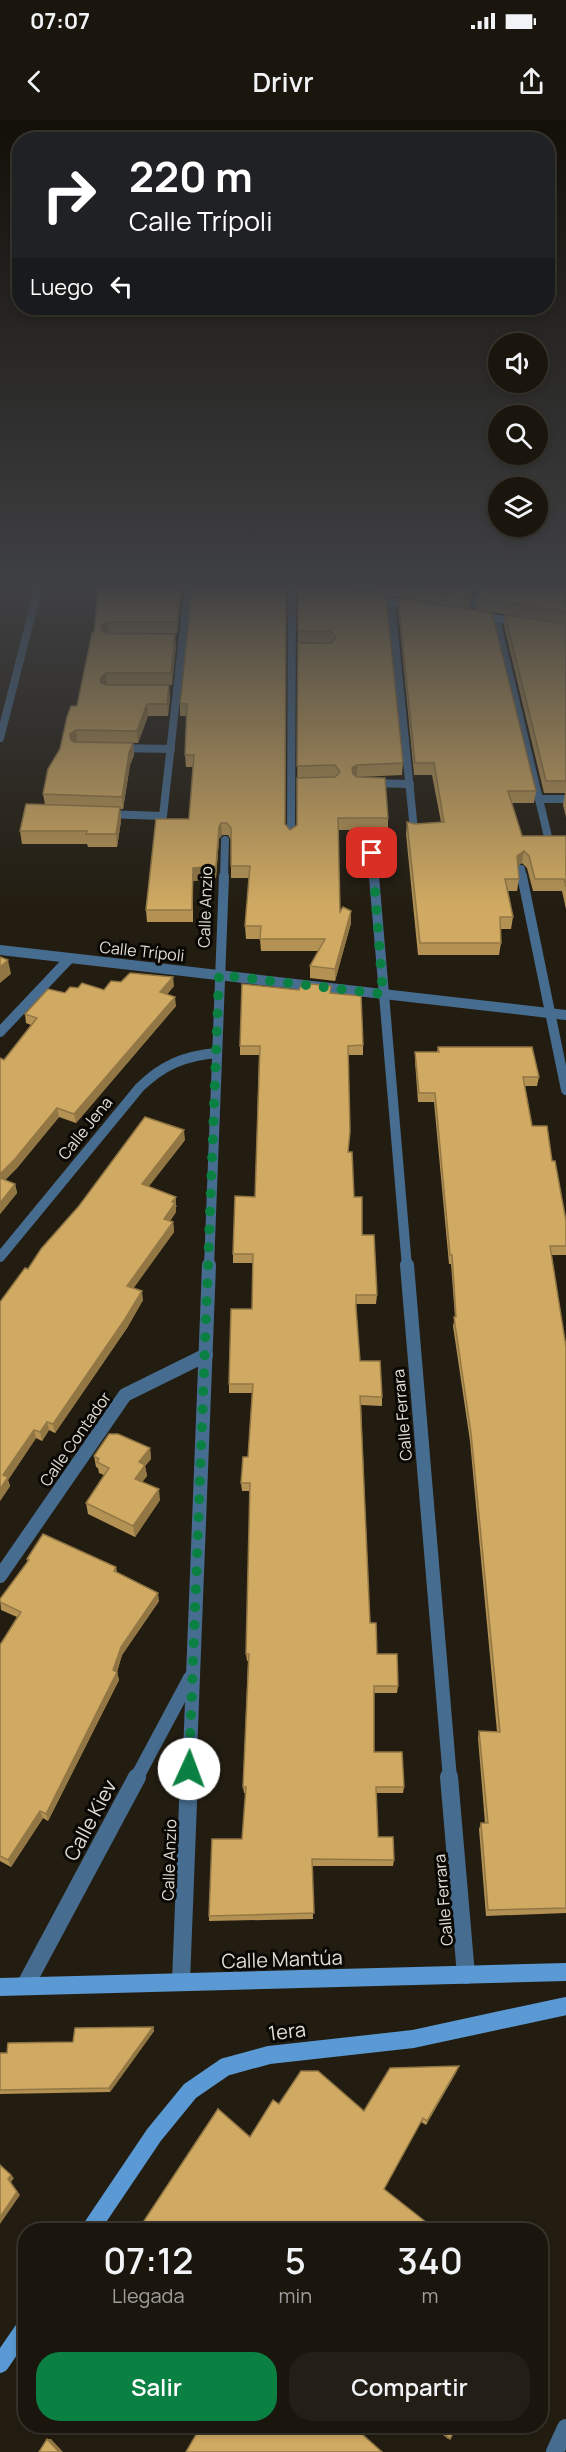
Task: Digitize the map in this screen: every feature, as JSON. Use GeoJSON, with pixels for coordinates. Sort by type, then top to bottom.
{"type":"FeatureCollection","features":[{"type":"Feature","properties":{"kind":"street"},"geometry":{"type":"LineString","coordinates":[[0,738],[12,691]]}},
{"type":"Feature","properties":{"kind":"street"},"geometry":{"type":"LineString","coordinates":[[97,814],[163,816],[178,692],[166,691]]}},
{"type":"Feature","properties":{"kind":"street"},"geometry":{"type":"LineString","coordinates":[[290,691],[291,836]]}},
{"type":"Feature","properties":{"kind":"street"},"geometry":{"type":"LineString","coordinates":[[400,691],[414,830]]}},
{"type":"Feature","properties":{"kind":"street"},"geometry":{"type":"LineString","coordinates":[[513,691],[549,841]]}},
{"type":"Feature","properties":{"kind":"street"},"geometry":{"type":"LineString","coordinates":[[112,748],[171,749]]}},
{"type":"Feature","properties":{"kind":"street"},"geometry":{"type":"LineString","coordinates":[[357,783],[410,784]]}},
{"type":"Feature","properties":{"kind":"street"},"geometry":{"type":"LineString","coordinates":[[291,784],[302,784]]}},
{"type":"Feature","properties":{"kind":"street"},"geometry":{"type":"LineString","coordinates":[[538,799],[566,799]]}},
{"type":"Feature","properties":{"kind":"street","name":"Calle Anzio"},"geometry":{"type":"LineString","coordinates":[[181,1982],[225,840]]}},
{"type":"Feature","properties":{"kind":"street","name":"Calle Ferrara"},"geometry":{"type":"LineString","coordinates":[[372,853],[466,1975]]}},
{"type":"Feature","properties":{"kind":"street"},"geometry":{"type":"LineString","coordinates":[[521,869],[566,1090]]}},
{"type":"Feature","properties":{"kind":"street","name":"Calle Trípoli"},"geometry":{"type":"LineString","coordinates":[[0,950],[566,1015]]}},
{"type":"Feature","properties":{"kind":"street"},"geometry":{"type":"LineString","coordinates":[[0,1032],[70,958]]}},
{"type":"Feature","properties":{"kind":"street","name":"Calle Jena"},"geometry":{"type":"LineString","coordinates":[[0,1257],[140,1087],[159,1069],[175,1059],[216,1053]]}},
{"type":"Feature","properties":{"kind":"street","name":"Calle Contador"},"geometry":{"type":"LineString","coordinates":[[0,1576],[126,1395],[206,1355]]}},
{"type":"Feature","properties":{"kind":"street","name":"Calle Kiev"},"geometry":{"type":"LineString","coordinates":[[25,1986],[192,1674]]}},
{"type":"Feature","properties":{"kind":"street","name":"Calle Mantúa"},"geometry":{"type":"LineString","coordinates":[[0,1987],[566,1972]]}},
{"type":"Feature","properties":{"kind":"street","name":"1era"},"geometry":{"type":"LineString","coordinates":[[95,2223],[154,2135],[190,2091],[225,2067],[269,2055],[413,2039],[566,2006]]}},
{"type":"Feature","properties":{"kind":"street"},"geometry":{"type":"LineString","coordinates":[[0,2364],[18,2338]]}},
{"type":"Feature","properties":{"kind":"street"},"geometry":{"type":"LineString","coordinates":[[555,2452],[566,2428]]}},
{"type":"Feature","properties":{"kind":"building"},"geometry":{"type":"Polygon","coordinates":[[[80,691],[168,691],[167,704],[147,704],[137,731],[76,730],[70,734],[71,740],[75,742],[133,743],[129,753],[122,797],[43,794],[48,769],[60,749],[71,706],[77,706],[80,691]]]}},
{"type":"Feature","properties":{"kind":"building"},"geometry":{"type":"Polygon","coordinates":[[[181,691],[286,691],[285,824],[290,830],[297,825],[297,778],[335,777],[340,772],[335,765],[297,766],[298,691],[396,691],[403,763],[357,765],[352,768],[353,774],[357,777],[385,778],[388,818],[338,818],[340,912],[343,907],[351,911],[335,969],[310,966],[325,939],[260,939],[261,926],[245,926],[250,866],[231,866],[231,828],[227,823],[221,823],[219,827],[216,866],[193,868],[192,910],[146,910],[156,819],[189,819],[194,755],[185,755],[187,704],[180,704],[181,691]]]}},
{"type":"Feature","properties":{"kind":"building"},"geometry":{"type":"Polygon","coordinates":[[[408,691],[511,691],[536,791],[508,791],[522,836],[566,836],[566,887],[564,879],[535,879],[529,856],[524,851],[517,856],[519,879],[505,879],[513,917],[500,917],[501,943],[420,943],[407,822],[415,824],[444,822],[434,763],[415,763],[408,691]]]}},
{"type":"Feature","properties":{"kind":"building"},"geometry":{"type":"Polygon","coordinates":[[[524,691],[566,691],[566,781],[546,781],[524,691]]]}},
{"type":"Feature","properties":{"kind":"building"},"geometry":{"type":"Polygon","coordinates":[[[26,804],[120,807],[116,834],[86,834],[87,831],[20,831],[26,804]]]}},
{"type":"Feature","properties":{"kind":"building"},"geometry":{"type":"Polygon","coordinates":[[[0,957],[8,960],[0,967],[0,957]]]}},
{"type":"Feature","properties":{"kind":"building"},"geometry":{"type":"Polygon","coordinates":[[[130,973],[173,977],[160,992],[175,997],[74,1114],[57,1108],[0,1174],[0,1058],[4,1060],[37,1018],[25,1014],[48,989],[65,993],[70,987],[78,988],[82,983],[104,990],[111,981],[121,982],[130,973]]]}},
{"type":"Feature","properties":{"kind":"building"},"geometry":{"type":"Polygon","coordinates":[[[302,983],[331,986],[330,993],[361,996],[363,1045],[348,1046],[350,1131],[348,1152],[352,1152],[354,1197],[362,1197],[362,1235],[374,1235],[377,1295],[356,1295],[356,1308],[360,1361],[380,1361],[382,1397],[360,1396],[370,1623],[376,1623],[377,1654],[397,1654],[398,1686],[374,1686],[374,1752],[402,1752],[404,1787],[376,1787],[378,1837],[393,1837],[394,1860],[312,1859],[314,1913],[209,1916],[212,1839],[242,1839],[246,1787],[243,1787],[249,1654],[246,1654],[250,1483],[241,1483],[243,1457],[248,1457],[253,1384],[229,1384],[231,1309],[252,1309],[253,1254],[233,1254],[235,1196],[255,1197],[260,1046],[240,1046],[242,984],[299,990],[302,983]]]}},
{"type":"Feature","properties":{"kind":"building"},"geometry":{"type":"Polygon","coordinates":[[[438,1047],[532,1047],[539,1077],[523,1077],[532,1126],[547,1126],[552,1161],[555,1161],[566,1221],[566,1246],[550,1246],[566,1347],[566,1908],[488,1910],[481,1823],[488,1823],[479,1731],[500,1732],[471,1433],[454,1317],[456,1317],[452,1255],[450,1255],[435,1093],[419,1093],[415,1052],[439,1052],[438,1047]]]}},
{"type":"Feature","properties":{"kind":"building"},"geometry":{"type":"Polygon","coordinates":[[[145,1117],[184,1130],[142,1184],[176,1197],[172,1202],[175,1203],[164,1219],[173,1222],[127,1286],[142,1291],[125,1319],[53,1424],[47,1422],[40,1432],[34,1430],[3,1475],[8,1477],[0,1489],[0,1302],[25,1268],[28,1269],[41,1249],[79,1206],[145,1117]]]}},
{"type":"Feature","properties":{"kind":"building"},"geometry":{"type":"Polygon","coordinates":[[[0,1178],[15,1184],[0,1203],[0,1178]]]}},
{"type":"Feature","properties":{"kind":"building"},"geometry":{"type":"Polygon","coordinates":[[[109,1434],[118,1434],[150,1448],[139,1462],[145,1465],[135,1479],[159,1489],[133,1526],[86,1503],[109,1468],[97,1462],[99,1459],[94,1456],[109,1434]]]}},
{"type":"Feature","properties":{"kind":"building"},"geometry":{"type":"Polygon","coordinates":[[[43,1534],[116,1567],[114,1571],[158,1593],[121,1647],[113,1670],[117,1672],[46,1814],[40,1811],[8,1860],[0,1856],[0,1645],[21,1612],[0,1602],[0,1599],[29,1560],[27,1559],[43,1534]]]}},
{"type":"Feature","properties":{"kind":"building"},"geometry":{"type":"Polygon","coordinates":[[[153,2027],[109,2088],[0,2090],[0,2053],[7,2053],[8,2043],[73,2042],[75,2028],[153,2027]]]}},
{"type":"Feature","properties":{"kind":"building"},"geometry":{"type":"Polygon","coordinates":[[[459,2066],[427,2121],[423,2118],[384,2189],[427,2223],[143,2223],[218,2109],[250,2137],[273,2100],[279,2104],[301,2071],[318,2071],[364,2111],[390,2068],[459,2066]]]}},
{"type":"Feature","properties":{"kind":"building"},"geometry":{"type":"Polygon","coordinates":[[[0,2165],[11,2175],[8,2179],[17,2192],[0,2217],[0,2165]]]}},
{"type":"Feature","properties":{"kind":"building"},"geometry":{"type":"Polygon","coordinates":[[[197,2433],[361,2433],[382,2452],[186,2452],[197,2433]]]}},
{"type":"Feature","properties":{"kind":"building"},"geometry":{"type":"Polygon","coordinates":[[[443,2433],[453,2433],[450,2439],[443,2433]]]}},
{"type":"Feature","properties":{"kind":"building"},"geometry":{"type":"Polygon","coordinates":[[[47,2439],[59,2452],[39,2452],[47,2439]]]}},
{"type":"Feature","properties":{"kind":"route"},"geometry":{"type":"LineString","coordinates":[[189,1769],[219,975],[383,994],[372,853]]}}]}
